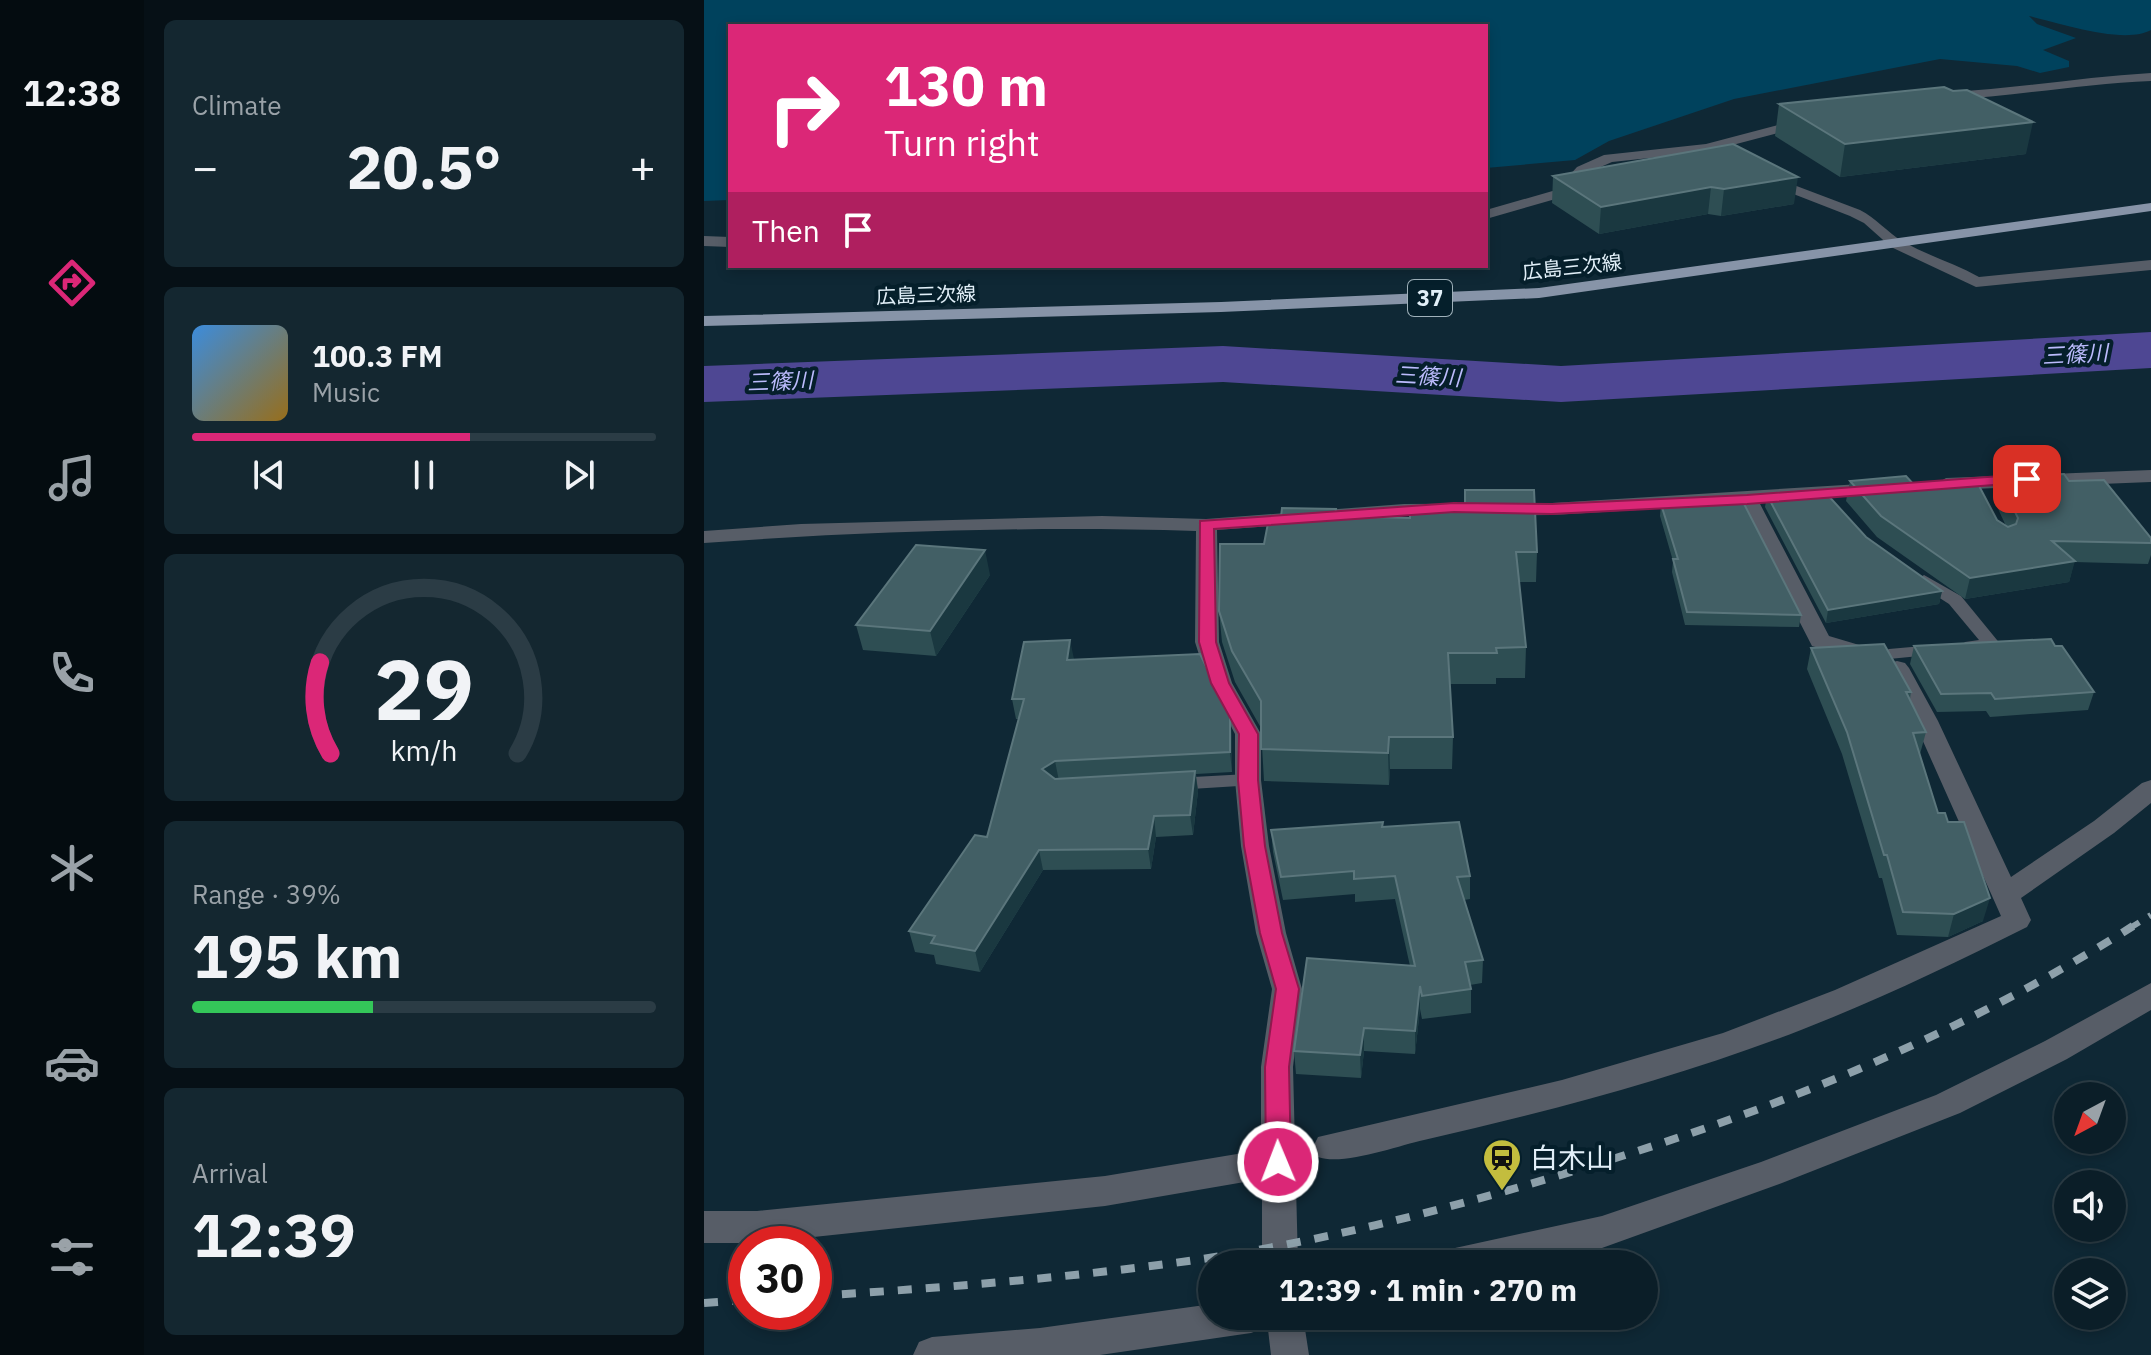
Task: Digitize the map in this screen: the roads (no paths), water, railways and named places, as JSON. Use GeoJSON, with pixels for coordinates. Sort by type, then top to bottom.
{"type":"FeatureCollection","features":[{"type":"Feature","properties":{"kind":"main road","name":"広島三次線"},"geometry":{"type":"LineString","coordinates":[[704,321],[1221,307],[1539,293],[2151,207]]}},
{"type":"Feature","properties":{"kind":"street"},"geometry":{"type":"LineString","coordinates":[[1926,98],[2019,92],[2090,80],[2151,77]]}},
{"type":"Feature","properties":{"kind":"street"},"geometry":{"type":"LineString","coordinates":[[1488,214],[1561,193],[1582,170],[1609,158],[1706,148],[1827,118]]}},
{"type":"Feature","properties":{"kind":"street"},"geometry":{"type":"LineString","coordinates":[[1706,148],[1730,161]]}},
{"type":"Feature","properties":{"kind":"street"},"geometry":{"type":"LineString","coordinates":[[1754,173],[1855,213],[1869,220],[1896,244],[1949,266],[1976,282],[2151,265]]}},
{"type":"Feature","properties":{"kind":"street"},"geometry":{"type":"LineString","coordinates":[[704,241],[728,242]]}},
{"type":"Feature","properties":{"kind":"street"},"geometry":{"type":"LineString","coordinates":[[1930,485],[1976,488],[2147,481]]}},
{"type":"Feature","properties":{"kind":"street"},"geometry":{"type":"LineString","coordinates":[[704,537],[801,530],[1102,522],[1206,525],[1454,507],[1552,509],[1901,487]]}},
{"type":"Feature","properties":{"kind":"street"},"geometry":{"type":"LineString","coordinates":[[1330,1147],[1454,1121],[1586,1087],[1789,1022],[1939,958],[2017,920],[1926,721],[1889,654],[1869,655],[1820,641],[1747,499]]}},
{"type":"Feature","properties":{"kind":"street"},"geometry":{"type":"LineString","coordinates":[[1206,525],[1207,642],[1220,683],[1248,734],[1248,780],[1257,861],[1271,933],[1287,989],[1277,1067],[1280,1250]]}},
{"type":"Feature","properties":{"kind":"street"},"geometry":{"type":"LineString","coordinates":[[2006,895],[2104,827],[2151,789]]}},
{"type":"Feature","properties":{"kind":"street"},"geometry":{"type":"LineString","coordinates":[[1519,1250],[1602,1232],[1770,1173],[1948,1104],[2056,1050],[2151,995]]}},
{"type":"Feature","properties":{"kind":"street"},"geometry":{"type":"LineString","coordinates":[[704,1227],[757,1227],[1061,1196],[1278,1162]]}},
{"type":"Feature","properties":{"kind":"street"},"geometry":{"type":"LineString","coordinates":[[932,1355],[1040,1346],[1198,1324]]}},
{"type":"Feature","properties":{"kind":"street"},"geometry":{"type":"LineString","coordinates":[[1287,1330],[1290,1355]]}},
{"type":"Feature","properties":{"kind":"lane"},"geometry":{"type":"LineString","coordinates":[[1827,493],[1841,511]]}},
{"type":"Feature","properties":{"kind":"lane"},"geometry":{"type":"LineString","coordinates":[[1889,654],[1991,644],[1955,600],[1907,569]]}},
{"type":"Feature","properties":{"kind":"lane"},"geometry":{"type":"LineString","coordinates":[[1153,785],[1248,780]]}},
{"type":"Feature","properties":{"kind":"waterway","name":"三篠川"},"geometry":{"type":"LineString","coordinates":[[704,384],[1223,364],[1561,384],[2151,350]]}},
{"type":"Feature","properties":{"kind":"railway"},"geometry":{"type":"LineString","coordinates":[[2130,928],[2151,915]]}},
{"type":"Feature","properties":{"kind":"railway"},"geometry":{"type":"LineString","coordinates":[[832,1295],[1005,1282],[1195,1260],[1328,1236],[1504,1192],[1700,1130],[1849,1073],[1993,1006],[2133,926]]}},
{"type":"Feature","properties":{"kind":"railway"},"geometry":{"type":"LineString","coordinates":[[704,1303],[728,1301]]}},
{"type":"Feature","properties":{"kind":"place","name":"白木山"},"geometry":{"type":"Point","coordinates":[1502,1192]}}]}
